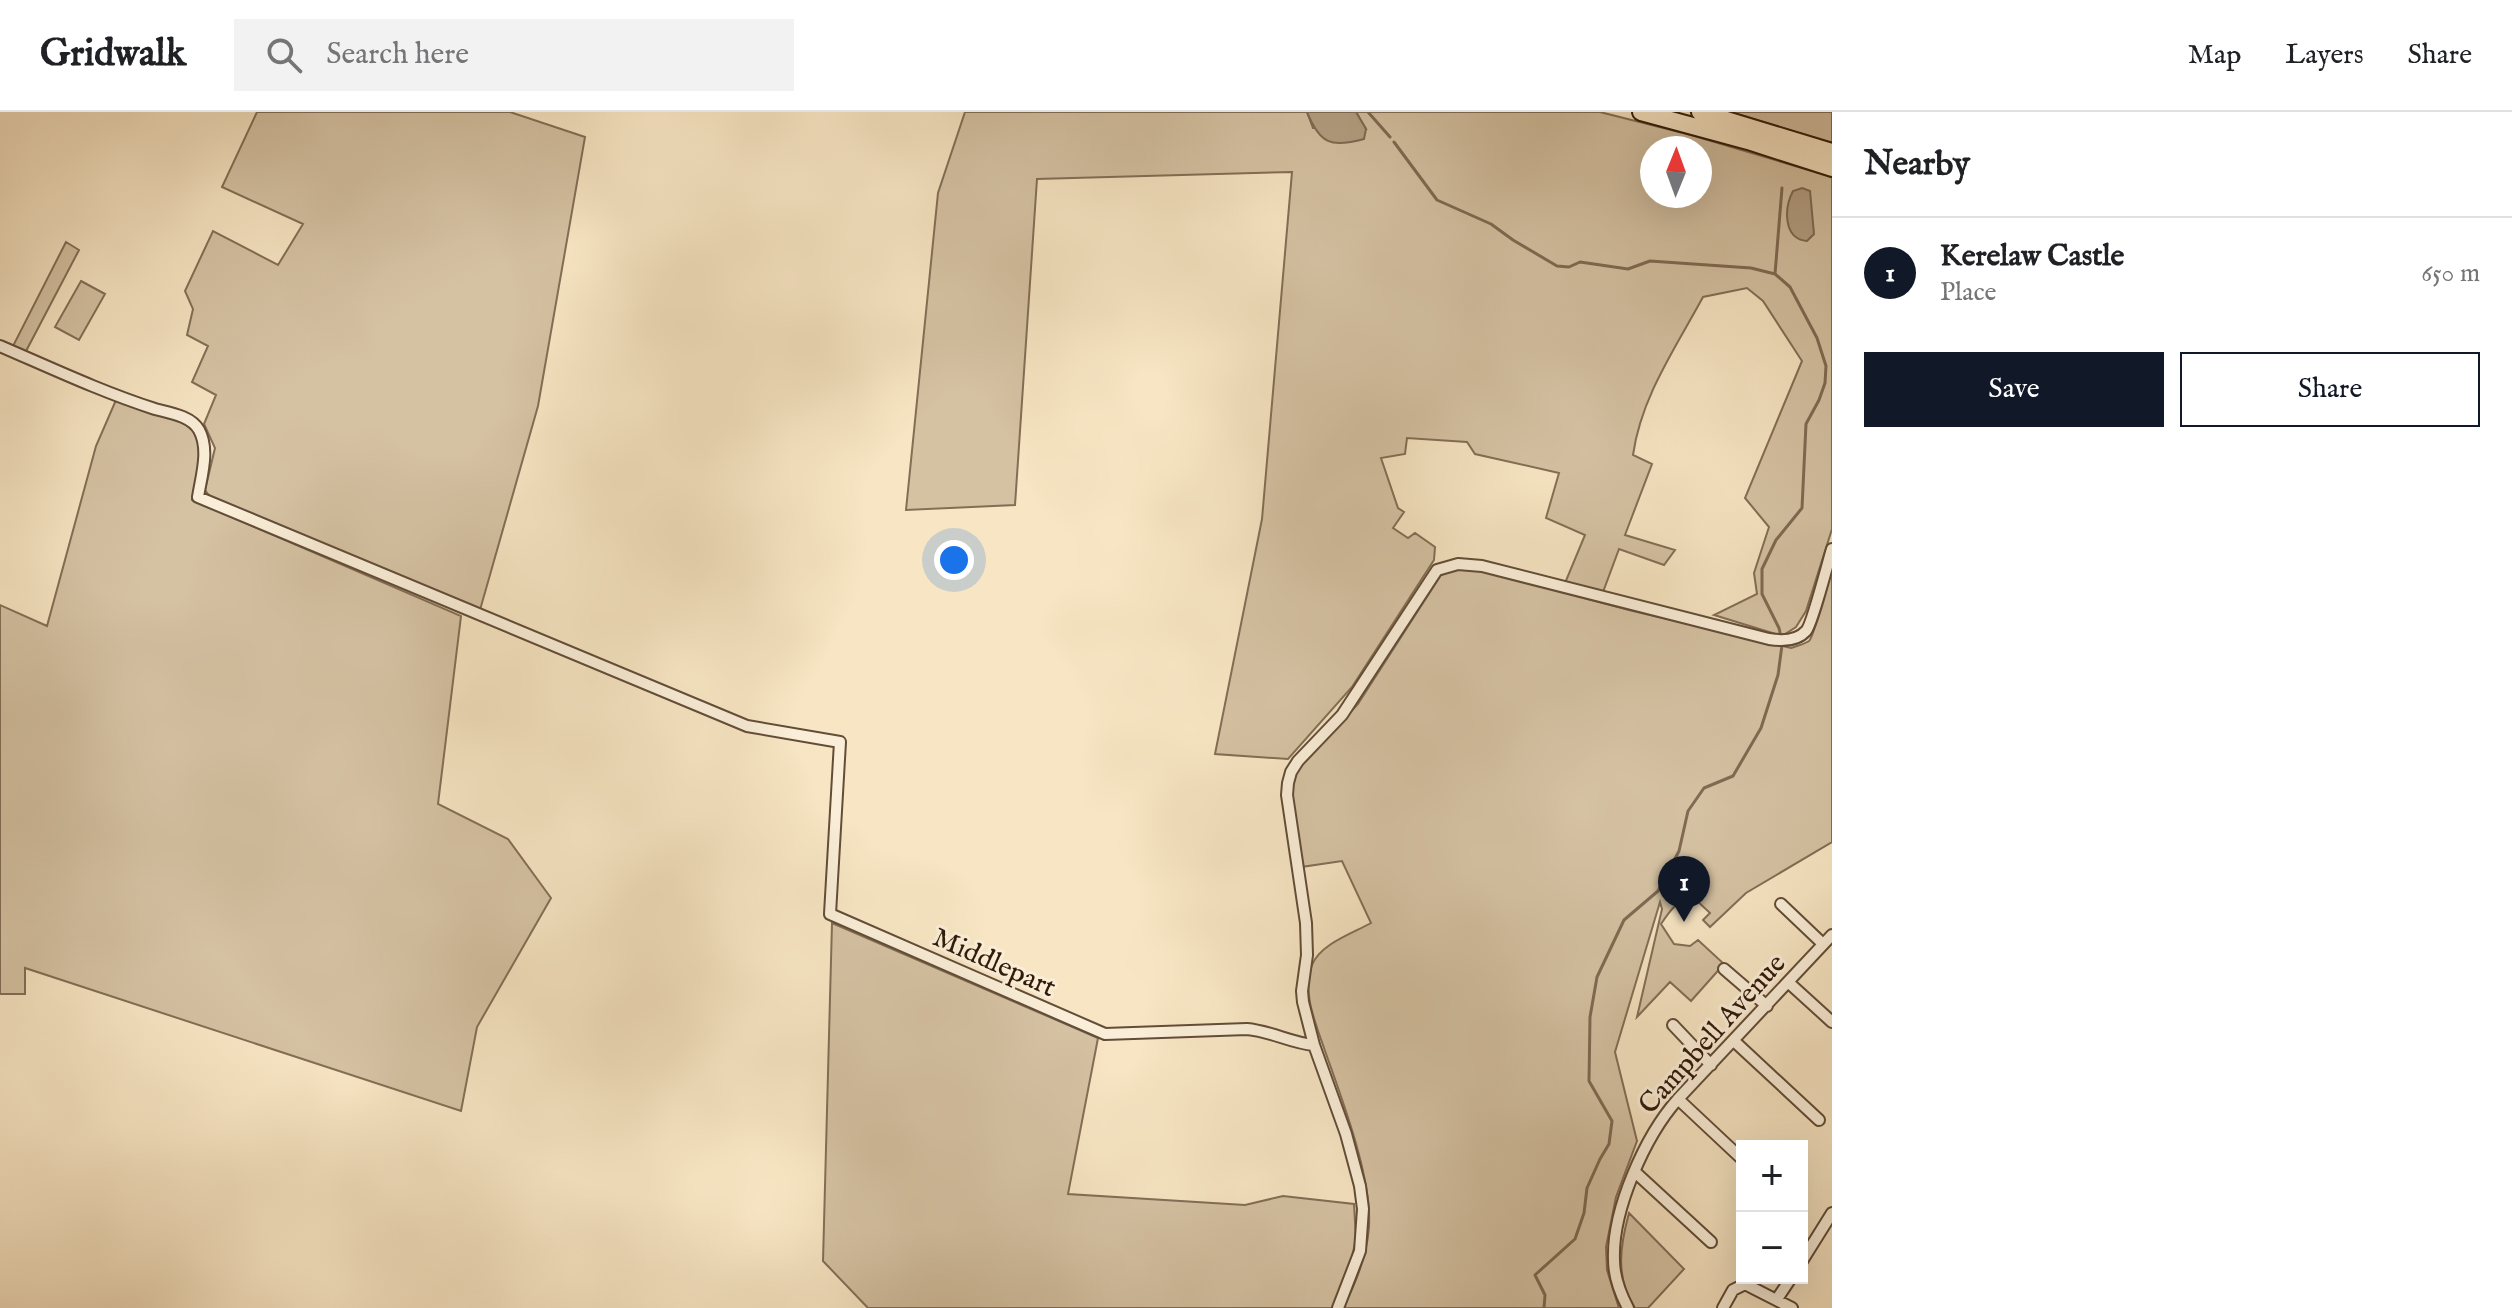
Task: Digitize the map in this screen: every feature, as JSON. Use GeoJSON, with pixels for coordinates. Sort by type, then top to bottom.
{"type":"FeatureCollection","features":[{"type":"Feature","properties":{"kind":"highway"},"geometry":{"type":"LineString","coordinates":[[1641,112],[1832,168]]}},
{"type":"Feature","properties":{"kind":"highway"},"geometry":{"type":"LineString","coordinates":[[1700,112],[1832,152]]}},
{"type":"Feature","properties":{"kind":"street","name":"Middlepart"},"geometry":{"type":"LineString","coordinates":[[0,346],[118,397],[192,423],[199,430],[204,450],[198,497],[747,726],[840,742],[830,914],[1105,1034],[1247,1029],[1262,1030],[1297,1044],[1314,1045]]}},
{"type":"Feature","properties":{"kind":"street"},"geometry":{"type":"LineString","coordinates":[[1338,1308],[1360,1251],[1363,1209],[1346,1134],[1314,1045],[1302,991],[1307,955],[1306,923],[1287,795],[1291,772],[1342,715],[1437,570],[1458,564],[1482,566],[1782,640],[1798,637],[1810,625],[1832,549]]}},
{"type":"Feature","properties":{"kind":"street"},"geometry":{"type":"LineString","coordinates":[[1781,904],[1823,944]]}},
{"type":"Feature","properties":{"kind":"street","name":"Campbell Avenue"},"geometry":{"type":"LineString","coordinates":[[1628,1308],[1615,1277],[1614,1246],[1635,1172],[1657,1125],[1832,935]]}},
{"type":"Feature","properties":{"kind":"street"},"geometry":{"type":"LineString","coordinates":[[1724,969],[1767,1006]]}},
{"type":"Feature","properties":{"kind":"street"},"geometry":{"type":"LineString","coordinates":[[1788,982],[1832,1022]]}},
{"type":"Feature","properties":{"kind":"street"},"geometry":{"type":"LineString","coordinates":[[1673,1025],[1711,1065]]}},
{"type":"Feature","properties":{"kind":"street"},"geometry":{"type":"LineString","coordinates":[[1734,1041],[1819,1120]]}},
{"type":"Feature","properties":{"kind":"street"},"geometry":{"type":"LineString","coordinates":[[1678,1099],[1736,1153]]}},
{"type":"Feature","properties":{"kind":"street"},"geometry":{"type":"LineString","coordinates":[[1635,1172],[1711,1242]]}},
{"type":"Feature","properties":{"kind":"street"},"geometry":{"type":"LineString","coordinates":[[1808,1251],[1832,1213]]}},
{"type":"Feature","properties":{"kind":"street"},"geometry":{"type":"LineString","coordinates":[[1723,1308],[1733,1290],[1745,1284],[1792,1308]]}},
{"type":"Feature","properties":{"kind":"street"},"geometry":{"type":"LineString","coordinates":[[1777,1299],[1787,1284]]}},
{"type":"Feature","properties":{"kind":"shaded area"},"geometry":{"type":"Polygon","coordinates":[[[257,112],[510,112],[585,137],[538,406],[480,610],[211,498],[205,490],[215,448],[204,424],[216,395],[192,382],[208,346],[187,335],[193,309],[185,291],[213,231],[278,265],[303,224],[222,187],[257,112]]]}},
{"type":"Feature","properties":{"kind":"shaded area"},"geometry":{"type":"Polygon","coordinates":[[[965,112],[1307,112],[1313,128],[1366,129],[1356,112],[1600,112],[1694,136],[1640,136],[1640,208],[1712,208],[1712,141],[1832,177],[1832,529],[1806,611],[1796,627],[1782,636],[1714,615],[1757,594],[1754,573],[1769,527],[1745,498],[1802,361],[1763,301],[1747,288],[1703,297],[1652,393],[1637,434],[1633,455],[1652,464],[1625,535],[1675,550],[1664,565],[1619,549],[1603,592],[1565,583],[1585,535],[1546,518],[1559,473],[1475,454],[1467,442],[1407,438],[1405,454],[1381,458],[1398,508],[1404,512],[1393,528],[1408,538],[1415,533],[1435,547],[1434,560],[1352,687],[1288,759],[1215,754],[1262,519],[1292,172],[1037,179],[1015,505],[906,510],[938,193],[965,112]]]}},
{"type":"Feature","properties":{"kind":"shaded area"},"geometry":{"type":"Polygon","coordinates":[[[1307,112],[1356,112],[1366,129],[1364,139],[1343,143],[1328,141],[1317,131],[1307,112]]]}},
{"type":"Feature","properties":{"kind":"shaded area"},"geometry":{"type":"Polygon","coordinates":[[[1832,112],[1832,143],[1734,113],[1832,112]]]}},
{"type":"Feature","properties":{"kind":"shaded area"},"geometry":{"type":"Polygon","coordinates":[[[1802,188],[1810,191],[1814,234],[1807,241],[1793,235],[1787,214],[1793,191],[1802,188]]]}},
{"type":"Feature","properties":{"kind":"shaded area"},"geometry":{"type":"Polygon","coordinates":[[[66,242],[79,250],[25,353],[13,346],[66,242]]]}},
{"type":"Feature","properties":{"kind":"shaded area"},"geometry":{"type":"Polygon","coordinates":[[[81,281],[105,294],[79,340],[55,327],[81,281]]]}},
{"type":"Feature","properties":{"kind":"shaded area"},"geometry":{"type":"Polygon","coordinates":[[[116,400],[176,419],[195,433],[200,456],[192,500],[461,616],[438,804],[508,839],[551,898],[477,1027],[461,1111],[25,968],[25,994],[0,994],[0,605],[47,626],[96,446],[116,400]]]}},
{"type":"Feature","properties":{"kind":"shaded area"},"geometry":{"type":"Polygon","coordinates":[[[1832,567],[1832,842],[1746,893],[1710,927],[1703,920],[1710,913],[1693,897],[1674,907],[1661,924],[1674,944],[1690,946],[1698,940],[1724,964],[1691,1001],[1670,982],[1637,1017],[1662,909],[1660,902],[1615,1052],[1637,1141],[1616,1197],[1606,1247],[1607,1270],[1619,1308],[1343,1308],[1363,1258],[1368,1237],[1369,1207],[1361,1161],[1314,1017],[1308,986],[1312,965],[1322,951],[1371,923],[1342,861],[1301,867],[1290,796],[1297,770],[1358,704],[1441,575],[1458,569],[1483,571],[1629,610],[1791,648],[1812,637],[1832,567]]]}},
{"type":"Feature","properties":{"kind":"shaded area"},"geometry":{"type":"Polygon","coordinates":[[[832,923],[1098,1038],[1068,1194],[1245,1205],[1283,1196],[1354,1204],[1356,1239],[1350,1266],[1332,1308],[868,1308],[823,1261],[832,923]]]}},
{"type":"Feature","properties":{"kind":"shaded area"},"geometry":{"type":"Polygon","coordinates":[[[1629,1213],[1684,1269],[1648,1308],[1635,1308],[1624,1285],[1621,1262],[1629,1213]]]}},
{"type":"Feature","properties":{"kind":"waterway"},"geometry":{"type":"LineString","coordinates":[[1368,112],[1390,137]]}},
{"type":"Feature","properties":{"kind":"waterway"},"geometry":{"type":"LineString","coordinates":[[1394,142],[1437,200],[1491,224],[1557,266],[1569,267],[1580,262],[1628,269],[1650,261],[1751,268],[1775,274],[1790,287],[1817,338],[1826,366],[1825,383],[1806,424],[1802,508],[1776,540],[1762,569],[1762,594],[1781,637]]}},
{"type":"Feature","properties":{"kind":"waterway"},"geometry":{"type":"LineString","coordinates":[[1775,274],[1782,188]]}},
{"type":"Feature","properties":{"kind":"waterway"},"geometry":{"type":"LineString","coordinates":[[1544,1308],[1545,1295],[1535,1275],[1575,1239],[1584,1213],[1587,1188],[1609,1144],[1612,1121],[1589,1081],[1590,1017],[1597,977],[1624,920],[1658,891],[1679,851],[1688,811],[1704,788],[1733,776],[1761,728],[1778,675],[1782,645]]}},
{"type":"Feature","properties":{"kind":"place","name":"Kerelaw Castle"},"geometry":{"type":"Point","coordinates":[1684,922]}}]}
